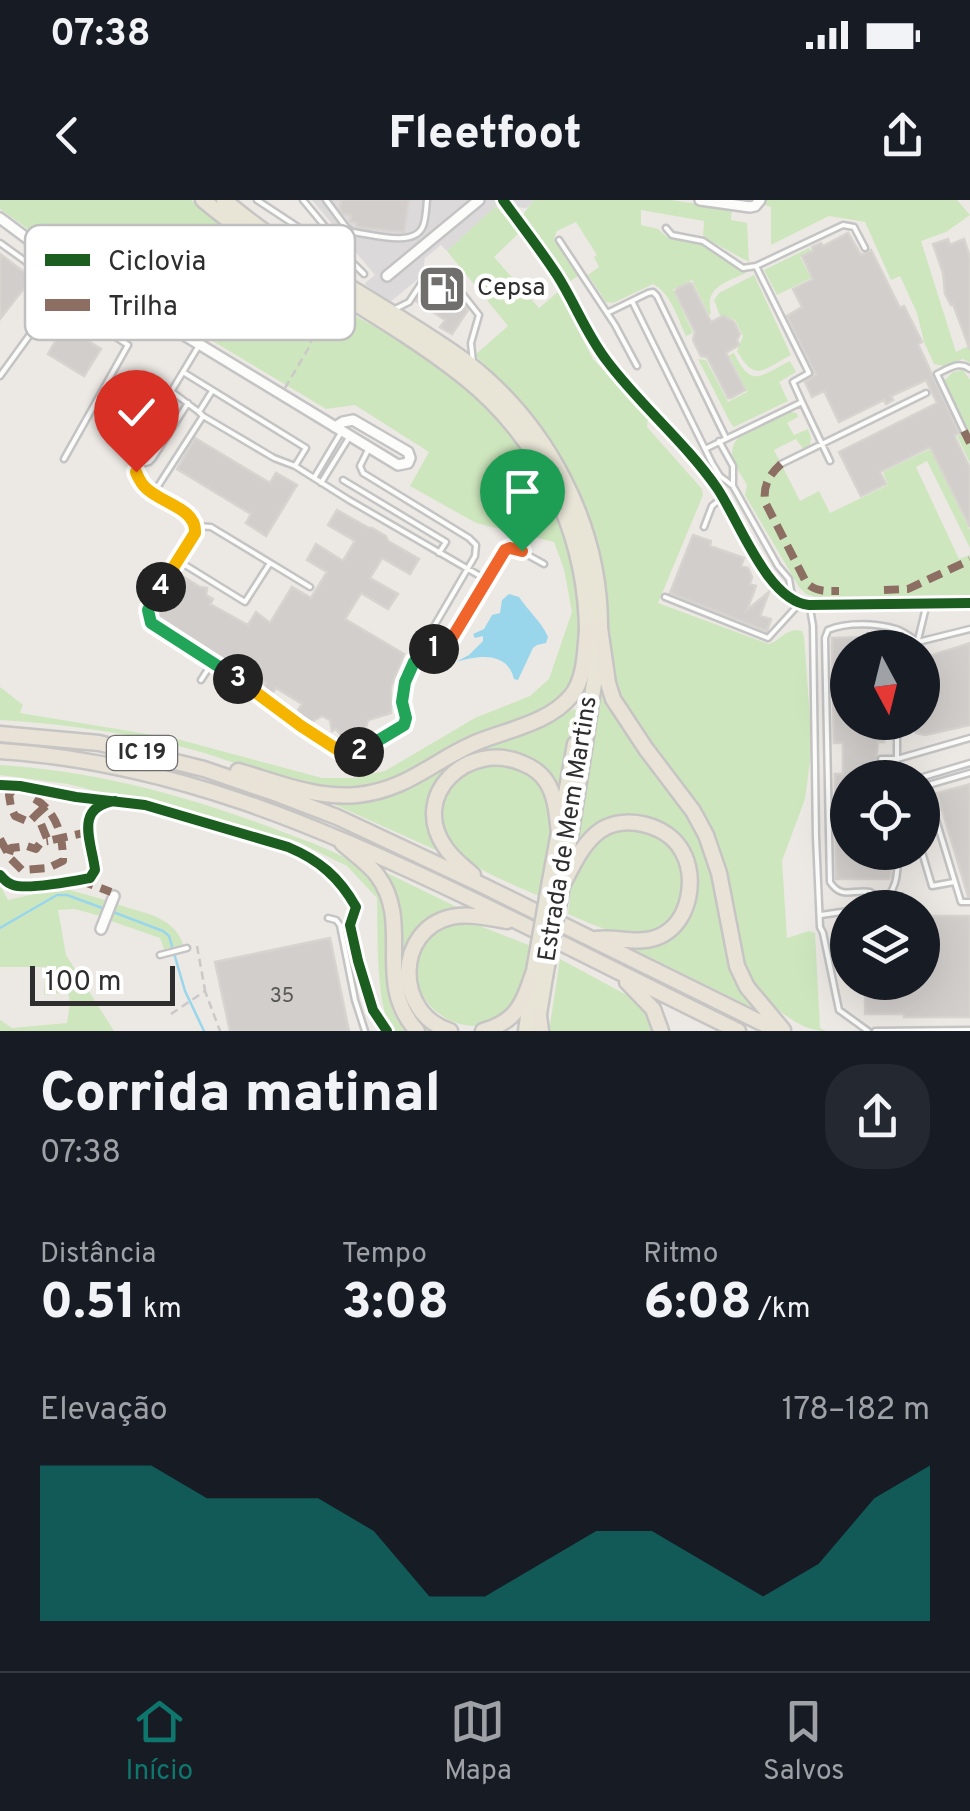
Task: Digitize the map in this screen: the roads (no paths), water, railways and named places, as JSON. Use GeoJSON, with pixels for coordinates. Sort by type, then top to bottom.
{"type":"FeatureCollection","features":[{"type":"Feature","properties":{"kind":"highway"},"geometry":{"type":"LineString","coordinates":[[99,743],[196,759],[321,795],[360,795],[416,777],[476,742],[555,710],[577,688],[593,629]]}},
{"type":"Feature","properties":{"kind":"highway"},"geometry":{"type":"LineString","coordinates":[[593,629],[613,699],[706,835],[718,872],[737,966],[747,987],[781,1031]]}},
{"type":"Feature","properties":{"kind":"highway","name":"IC 19"},"geometry":{"type":"LineString","coordinates":[[0,734],[99,743],[204,768],[277,794],[337,817],[484,886],[781,1031]]}},
{"type":"Feature","properties":{"kind":"highway","name":"IC 19"},"geometry":{"type":"LineString","coordinates":[[0,751],[98,762],[200,786],[330,833],[738,1031]]}},
{"type":"Feature","properties":{"kind":"highway"},"geometry":{"type":"LineString","coordinates":[[484,886],[444,846],[435,824],[438,793],[455,771],[486,757],[506,758],[538,771],[554,800],[560,834]]}},
{"type":"Feature","properties":{"kind":"highway"},"geometry":{"type":"LineString","coordinates":[[556,884],[590,840],[616,824],[638,823],[659,830],[683,852],[690,890],[685,910],[670,929],[662,936],[640,941],[592,940]]}},
{"type":"Feature","properties":{"kind":"highway"},"geometry":{"type":"LineString","coordinates":[[330,833],[377,875],[384,888],[394,921],[396,990],[402,1011],[417,1031]]}},
{"type":"Feature","properties":{"kind":"highway"},"geometry":{"type":"LineString","coordinates":[[450,1031],[430,1022],[412,996],[408,966],[418,943],[434,924],[451,918],[474,916],[520,923]]}},
{"type":"Feature","properties":{"kind":"highway"},"geometry":{"type":"LineString","coordinates":[[615,971],[654,1009],[662,1031]]}},
{"type":"Feature","properties":{"kind":"highway"},"geometry":{"type":"LineString","coordinates":[[483,1031],[515,1014],[539,974]]}},
{"type":"Feature","properties":{"kind":"main road"},"geometry":{"type":"LineString","coordinates":[[224,200],[256,225]]}},
{"type":"Feature","properties":{"kind":"main road"},"geometry":{"type":"LineString","coordinates":[[206,202],[236,225]]}},
{"type":"Feature","properties":{"kind":"main road"},"geometry":{"type":"LineString","coordinates":[[355,290],[473,367],[528,422],[564,479],[579,514],[591,557],[593,629]]}},
{"type":"Feature","properties":{"kind":"main road"},"geometry":{"type":"LineString","coordinates":[[355,305],[416,342],[464,378],[498,408],[526,442],[548,478],[575,539],[593,629]]}},
{"type":"Feature","properties":{"kind":"main road","name":"Estrada de Mem Martins"},"geometry":{"type":"LineString","coordinates":[[556,884],[560,834],[593,629]]}},
{"type":"Feature","properties":{"kind":"main road","name":"Estrada de Mem Martins"},"geometry":{"type":"LineString","coordinates":[[526,1031],[587,728],[593,629]]}},
{"type":"Feature","properties":{"kind":"main road","name":"Estrada de Mem Martins"},"geometry":{"type":"LineString","coordinates":[[539,974],[539,1026]]}},
{"type":"Feature","properties":{"kind":"street"},"geometry":{"type":"LineString","coordinates":[[387,276],[479,200]]}},
{"type":"Feature","properties":{"kind":"street"},"geometry":{"type":"LineString","coordinates":[[522,200],[506,204],[558,276],[586,331],[606,361],[711,481],[744,540],[777,586],[800,603],[970,603]]}},
{"type":"Feature","properties":{"kind":"street"},"geometry":{"type":"LineString","coordinates":[[700,200],[750,207],[760,200]]}},
{"type":"Feature","properties":{"kind":"street"},"geometry":{"type":"LineString","coordinates":[[0,218],[25,237]]}},
{"type":"Feature","properties":{"kind":"street"},"geometry":{"type":"LineString","coordinates":[[193,340],[342,432],[398,465],[408,464],[408,452],[353,420],[343,422],[342,432]]}},
{"type":"Feature","properties":{"kind":"street"},"geometry":{"type":"LineString","coordinates":[[102,926],[114,896]]}},
{"type":"Feature","properties":{"kind":"lane"},"geometry":{"type":"LineString","coordinates":[[257,200],[294,225]]}},
{"type":"Feature","properties":{"kind":"lane"},"geometry":{"type":"LineString","coordinates":[[304,200],[324,225]]}},
{"type":"Feature","properties":{"kind":"lane"},"geometry":{"type":"LineString","coordinates":[[326,200],[345,225]]}},
{"type":"Feature","properties":{"kind":"lane"},"geometry":{"type":"LineString","coordinates":[[355,231],[407,239],[424,226],[427,200]]}},
{"type":"Feature","properties":{"kind":"lane"},"geometry":{"type":"LineString","coordinates":[[206,202],[226,225]]}},
{"type":"Feature","properties":{"kind":"lane"},"geometry":{"type":"LineString","coordinates":[[666,228],[672,234],[703,242],[743,268],[756,266],[843,224],[854,227],[865,248]]}},
{"type":"Feature","properties":{"kind":"lane"},"geometry":{"type":"LineString","coordinates":[[559,240],[637,366]]}},
{"type":"Feature","properties":{"kind":"lane"},"geometry":{"type":"LineString","coordinates":[[0,243],[25,261]]}},
{"type":"Feature","properties":{"kind":"lane"},"geometry":{"type":"LineString","coordinates":[[355,265],[364,274]]}},
{"type":"Feature","properties":{"kind":"lane"},"geometry":{"type":"LineString","coordinates":[[756,266],[809,373],[793,382],[830,461]]}},
{"type":"Feature","properties":{"kind":"lane"},"geometry":{"type":"LineString","coordinates":[[390,312],[410,302],[426,276],[435,272],[449,277],[480,315],[471,343],[473,367]]}},
{"type":"Feature","properties":{"kind":"lane"},"geometry":{"type":"LineString","coordinates":[[607,313],[648,292],[657,296],[726,438]]}},
{"type":"Feature","properties":{"kind":"lane"},"geometry":{"type":"LineString","coordinates":[[632,300],[704,449],[720,476],[733,486],[813,626],[820,927],[839,1010],[871,1031],[970,1030]]}},
{"type":"Feature","properties":{"kind":"lane"},"geometry":{"type":"LineString","coordinates":[[355,308],[371,315]]}},
{"type":"Feature","properties":{"kind":"lane"},"geometry":{"type":"LineString","coordinates":[[0,376],[26,340]]}},
{"type":"Feature","properties":{"kind":"lane"},"geometry":{"type":"LineString","coordinates":[[64,459],[128,345],[120,340]]}},
{"type":"Feature","properties":{"kind":"lane"},"geometry":{"type":"LineString","coordinates":[[200,344],[138,445],[134,466],[142,484],[192,518],[196,526],[148,610],[149,619],[320,740],[347,754],[373,745],[404,725],[405,682],[425,650]]}},
{"type":"Feature","properties":{"kind":"lane"},"geometry":{"type":"LineString","coordinates":[[964,431],[937,374],[956,365],[970,369]]}},
{"type":"Feature","properties":{"kind":"lane"},"geometry":{"type":"LineString","coordinates":[[183,372],[306,448],[295,466]]}},
{"type":"Feature","properties":{"kind":"lane"},"geometry":{"type":"LineString","coordinates":[[153,494],[213,390]]}},
{"type":"Feature","properties":{"kind":"lane"},"geometry":{"type":"LineString","coordinates":[[172,391],[201,414],[274,458],[295,466],[487,580]]}},
{"type":"Feature","properties":{"kind":"lane"},"geometry":{"type":"LineString","coordinates":[[781,464],[926,393]]}},
{"type":"Feature","properties":{"kind":"lane"},"geometry":{"type":"LineString","coordinates":[[704,449],[802,402]]}},
{"type":"Feature","properties":{"kind":"lane"},"geometry":{"type":"LineString","coordinates":[[134,466],[153,458],[188,403]]}},
{"type":"Feature","properties":{"kind":"lane"},"geometry":{"type":"LineString","coordinates":[[314,478],[342,432]]}},
{"type":"Feature","properties":{"kind":"lane"},"geometry":{"type":"LineString","coordinates":[[321,483],[342,432]]}},
{"type":"Feature","properties":{"kind":"lane"},"geometry":{"type":"LineString","coordinates":[[719,442],[732,466],[733,486]]}},
{"type":"Feature","properties":{"kind":"lane"},"geometry":{"type":"LineString","coordinates":[[369,448],[360,466],[363,473],[474,541],[476,556],[429,635],[421,641],[425,650],[452,638],[505,550],[522,551],[544,564]]}},
{"type":"Feature","properties":{"kind":"lane"},"geometry":{"type":"LineString","coordinates":[[343,480],[446,542],[439,554]]}},
{"type":"Feature","properties":{"kind":"lane"},"geometry":{"type":"LineString","coordinates":[[704,527],[712,506],[722,498]]}},
{"type":"Feature","properties":{"kind":"lane"},"geometry":{"type":"LineString","coordinates":[[385,522],[392,510]]}},
{"type":"Feature","properties":{"kind":"lane"},"geometry":{"type":"LineString","coordinates":[[196,526],[211,527],[310,587]]}},
{"type":"Feature","properties":{"kind":"lane"},"geometry":{"type":"LineString","coordinates":[[177,560],[245,602],[270,562]]}},
{"type":"Feature","properties":{"kind":"lane"},"geometry":{"type":"LineString","coordinates":[[665,597],[768,638],[800,603]]}},
{"type":"Feature","properties":{"kind":"lane"},"geometry":{"type":"LineString","coordinates":[[920,630],[927,604]]}},
{"type":"Feature","properties":{"kind":"lane"},"geometry":{"type":"LineString","coordinates":[[836,890],[830,882],[825,638],[828,630],[838,626],[899,630]]}},
{"type":"Feature","properties":{"kind":"lane"},"geometry":{"type":"LineString","coordinates":[[940,637],[970,629]]}},
{"type":"Feature","properties":{"kind":"lane"},"geometry":{"type":"LineString","coordinates":[[429,635],[437,642]]}},
{"type":"Feature","properties":{"kind":"lane"},"geometry":{"type":"LineString","coordinates":[[201,680],[213,661]]}},
{"type":"Feature","properties":{"kind":"lane"},"geometry":{"type":"LineString","coordinates":[[881,760],[898,759],[970,738]]}},
{"type":"Feature","properties":{"kind":"lane"},"geometry":{"type":"LineString","coordinates":[[898,759],[899,740]]}},
{"type":"Feature","properties":{"kind":"lane"},"geometry":{"type":"LineString","coordinates":[[940,772],[970,762]]}},
{"type":"Feature","properties":{"kind":"lane"},"geometry":{"type":"LineString","coordinates":[[940,781],[970,772]]}},
{"type":"Feature","properties":{"kind":"lane"},"geometry":{"type":"LineString","coordinates":[[940,836],[960,902],[970,902]]}},
{"type":"Feature","properties":{"kind":"lane"},"geometry":{"type":"LineString","coordinates":[[927,870],[932,886],[954,882]]}},
{"type":"Feature","properties":{"kind":"lane"},"geometry":{"type":"LineString","coordinates":[[821,915],[830,914]]}},
{"type":"Feature","properties":{"kind":"lane"},"geometry":{"type":"LineString","coordinates":[[328,918],[340,925],[365,1031]]}},
{"type":"Feature","properties":{"kind":"lane"},"geometry":{"type":"LineString","coordinates":[[160,955],[187,948]]}},
{"type":"Feature","properties":{"kind":"water"},"geometry":{"type":"Polygon","coordinates":[[[509,594],[519,597],[548,637],[546,643],[533,648],[518,680],[498,659],[481,657],[456,662],[483,641],[483,636],[475,638],[473,634],[484,629],[492,615],[500,613],[502,600],[509,594]]]}},
{"type":"Feature","properties":{"kind":"waterway"},"geometry":{"type":"LineString","coordinates":[[0,928],[57,895],[105,909]]}},
{"type":"Feature","properties":{"kind":"waterway"},"geometry":{"type":"LineString","coordinates":[[113,912],[169,936],[185,991],[204,1031]]}},
{"type":"Feature","properties":{"kind":"place","name":"Cepsa"},"geometry":{"type":"Point","coordinates":[442,289]}}]}
